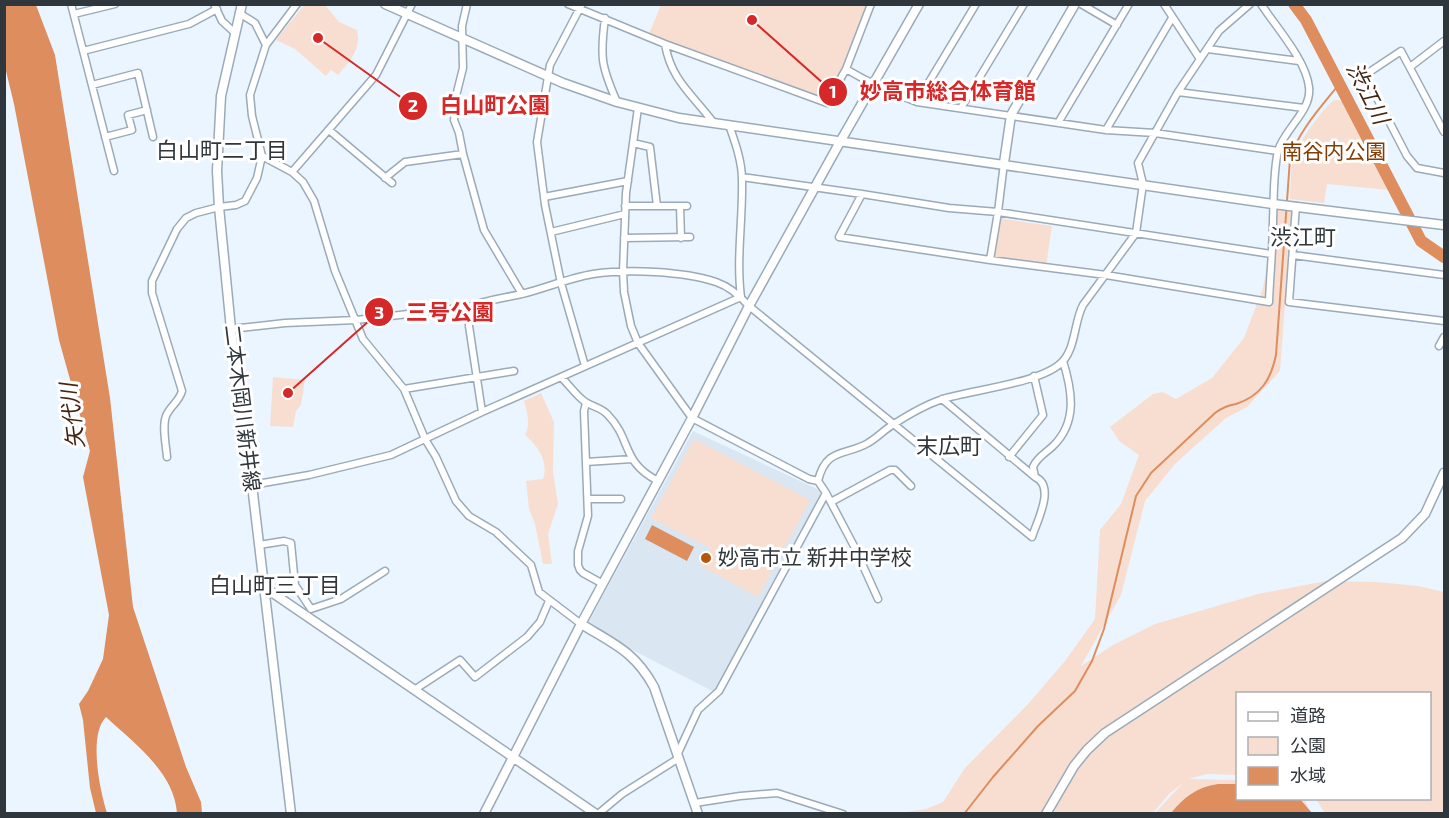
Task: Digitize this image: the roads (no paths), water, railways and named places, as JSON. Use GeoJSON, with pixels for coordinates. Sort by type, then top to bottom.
{"type":"FeatureCollection","features":[{"type":"Feature","properties":{"kind":"street"},"geometry":{"type":"LineString","coordinates":[[71,4],[114,171]]}},
{"type":"Feature","properties":{"kind":"street"},"geometry":{"type":"LineString","coordinates":[[74,14],[115,4]]}},
{"type":"Feature","properties":{"kind":"street"},"geometry":{"type":"LineString","coordinates":[[167,457],[165,418],[180,399],[182,391],[152,293],[152,281],[177,229],[186,218],[245,201],[257,178],[262,156],[250,95],[266,45],[297,4]]}},
{"type":"Feature","properties":{"kind":"street"},"geometry":{"type":"LineString","coordinates":[[385,4],[548,77],[617,102],[679,118],[1276,204],[1396,217],[1444,225]]}},
{"type":"Feature","properties":{"kind":"street"},"geometry":{"type":"LineString","coordinates":[[292,172],[376,75],[412,4]]}},
{"type":"Feature","properties":{"kind":"street"},"geometry":{"type":"LineString","coordinates":[[467,4],[462,26],[463,68],[456,96],[454,120],[484,230],[522,294]]}},
{"type":"Feature","properties":{"kind":"street"},"geometry":{"type":"LineString","coordinates":[[568,4],[581,7],[665,44],[827,103],[846,69],[871,4]]}},
{"type":"Feature","properties":{"kind":"street"},"geometry":{"type":"LineString","coordinates":[[484,813],[749,306],[919,4]]}},
{"type":"Feature","properties":{"kind":"street"},"geometry":{"type":"LineString","coordinates":[[917,102],[976,4]]}},
{"type":"Feature","properties":{"kind":"street"},"geometry":{"type":"LineString","coordinates":[[962,108],[1024,4]]}},
{"type":"Feature","properties":{"kind":"street"},"geometry":{"type":"LineString","coordinates":[[990,260],[1011,115],[1075,4]]}},
{"type":"Feature","properties":{"kind":"street"},"geometry":{"type":"LineString","coordinates":[[1081,4],[1117,25]]}},
{"type":"Feature","properties":{"kind":"street"},"geometry":{"type":"LineString","coordinates":[[1058,123],[1129,4]]}},
{"type":"Feature","properties":{"kind":"street"},"geometry":{"type":"LineString","coordinates":[[1164,4],[1200,59]]}},
{"type":"Feature","properties":{"kind":"street"},"geometry":{"type":"LineString","coordinates":[[818,482],[819,475],[833,455],[867,444],[894,424],[942,399],[1000,387],[1053,369],[1064,361],[1083,305],[1136,233],[1143,184],[1138,164],[1178,92],[1219,31],[1250,4]]}},
{"type":"Feature","properties":{"kind":"street"},"geometry":{"type":"LineString","coordinates":[[862,194],[839,237],[1106,275],[1269,302],[1278,151],[1286,134],[1304,108],[1310,89],[1307,74],[1261,4]]}},
{"type":"Feature","properties":{"kind":"street"},"geometry":{"type":"LineString","coordinates":[[83,51],[189,24],[215,7],[222,21],[235,33]]}},
{"type":"Feature","properties":{"kind":"street"},"geometry":{"type":"LineString","coordinates":[[581,7],[550,64],[537,142],[544,198],[561,283],[585,366]]}},
{"type":"Feature","properties":{"kind":"street"},"geometry":{"type":"LineString","coordinates":[[241,9],[255,23],[266,45]]}},
{"type":"Feature","properties":{"kind":"street","name":"二本木岡川新井線"},"geometry":{"type":"LineString","coordinates":[[241,9],[221,96],[217,171],[219,207],[231,329],[291,813]]}},
{"type":"Feature","properties":{"kind":"street"},"geometry":{"type":"LineString","coordinates":[[605,18],[601,49],[604,72],[617,102]]}},
{"type":"Feature","properties":{"kind":"street"},"geometry":{"type":"LineString","coordinates":[[1106,129],[1172,18]]}},
{"type":"Feature","properties":{"kind":"street"},"geometry":{"type":"LineString","coordinates":[[1410,66],[1444,40]]}},
{"type":"Feature","properties":{"kind":"street"},"geometry":{"type":"LineString","coordinates":[[665,44],[668,61],[678,81],[713,122]]}},
{"type":"Feature","properties":{"kind":"street"},"geometry":{"type":"LineString","coordinates":[[1208,49],[1299,61]]}},
{"type":"Feature","properties":{"kind":"street"},"geometry":{"type":"LineString","coordinates":[[1444,132],[1401,51],[1365,75],[1407,156],[1417,168],[1444,173]]}},
{"type":"Feature","properties":{"kind":"street"},"geometry":{"type":"LineString","coordinates":[[846,69],[873,85],[917,102],[1058,123],[1155,133],[1278,151]]}},
{"type":"Feature","properties":{"kind":"street"},"geometry":{"type":"LineString","coordinates":[[92,85],[138,73],[153,137]]}},
{"type":"Feature","properties":{"kind":"street"},"geometry":{"type":"LineString","coordinates":[[1178,92],[1304,108]]}},
{"type":"Feature","properties":{"kind":"street"},"geometry":{"type":"LineString","coordinates":[[638,108],[625,206],[623,272],[624,292],[631,326],[638,344],[692,418],[818,482],[855,548],[878,599]]}},
{"type":"Feature","properties":{"kind":"street"},"geometry":{"type":"LineString","coordinates":[[105,137],[132,130],[128,115],[147,110]]}},
{"type":"Feature","properties":{"kind":"street"},"geometry":{"type":"LineString","coordinates":[[729,125],[736,144],[742,177],[738,272],[741,297]]}},
{"type":"Feature","properties":{"kind":"street"},"geometry":{"type":"LineString","coordinates":[[329,130],[392,183]]}},
{"type":"Feature","properties":{"kind":"street"},"geometry":{"type":"LineString","coordinates":[[633,143],[650,147],[657,206]]}},
{"type":"Feature","properties":{"kind":"street"},"geometry":{"type":"LineString","coordinates":[[385,178],[405,162],[463,154]]}},
{"type":"Feature","properties":{"kind":"street"},"geometry":{"type":"LineString","coordinates":[[262,156],[292,172],[303,182],[314,201],[335,271],[363,339],[404,389],[425,439],[456,501],[469,516],[496,532],[531,565],[538,592],[633,657],[647,674],[654,687],[698,813]]}},
{"type":"Feature","properties":{"kind":"street"},"geometry":{"type":"LineString","coordinates":[[742,177],[949,208],[998,212],[1271,254]]}},
{"type":"Feature","properties":{"kind":"street"},"geometry":{"type":"LineString","coordinates":[[544,198],[628,181]]}},
{"type":"Feature","properties":{"kind":"street"},"geometry":{"type":"LineString","coordinates":[[1294,205],[1290,302],[1444,321]]}},
{"type":"Feature","properties":{"kind":"street"},"geometry":{"type":"LineString","coordinates":[[625,206],[684,206],[681,237]]}},
{"type":"Feature","properties":{"kind":"street"},"geometry":{"type":"LineString","coordinates":[[551,232],[625,214]]}},
{"type":"Feature","properties":{"kind":"street"},"geometry":{"type":"LineString","coordinates":[[624,238],[690,237]]}},
{"type":"Feature","properties":{"kind":"street"},"geometry":{"type":"LineString","coordinates":[[1293,255],[1444,275]]}},
{"type":"Feature","properties":{"kind":"street"},"geometry":{"type":"LineString","coordinates":[[231,329],[285,323],[357,320],[469,307],[592,274],[663,273],[718,282],[741,297],[749,306],[1032,537],[1044,501],[1043,485],[1039,478],[1009,457],[942,399]]}},
{"type":"Feature","properties":{"kind":"street"},"geometry":{"type":"LineString","coordinates":[[252,485],[309,475],[391,455],[741,297]]}},
{"type":"Feature","properties":{"kind":"street"},"geometry":{"type":"LineString","coordinates":[[469,307],[469,326],[482,412]]}},
{"type":"Feature","properties":{"kind":"street"},"geometry":{"type":"LineString","coordinates":[[1439,346],[1444,337]]}},
{"type":"Feature","properties":{"kind":"street"},"geometry":{"type":"LineString","coordinates":[[1035,477],[1033,467],[1035,462],[1055,445],[1065,431],[1070,418],[1072,408],[1070,382],[1064,361]]}},
{"type":"Feature","properties":{"kind":"street"},"geometry":{"type":"LineString","coordinates":[[404,389],[514,371]]}},
{"type":"Feature","properties":{"kind":"street"},"geometry":{"type":"LineString","coordinates":[[1009,457],[1043,415],[1034,376]]}},
{"type":"Feature","properties":{"kind":"street"},"geometry":{"type":"LineString","coordinates":[[561,377],[586,403],[595,405],[610,417],[632,459],[645,474],[658,481]]}},
{"type":"Feature","properties":{"kind":"street"},"geometry":{"type":"LineString","coordinates":[[586,403],[584,411],[588,516],[578,551],[578,565],[580,570],[603,584]]}},
{"type":"Feature","properties":{"kind":"street"},"geometry":{"type":"LineString","coordinates":[[586,462],[632,459]]}},
{"type":"Feature","properties":{"kind":"street"},"geometry":{"type":"LineString","coordinates":[[831,502],[890,470],[895,470],[911,486]]}},
{"type":"Feature","properties":{"kind":"street"},"geometry":{"type":"LineString","coordinates":[[1046,813],[1074,766],[1095,741],[1147,704],[1402,538],[1425,514],[1444,473]]}},
{"type":"Feature","properties":{"kind":"street"},"geometry":{"type":"LineString","coordinates":[[264,587],[308,613],[414,690],[597,813],[679,756],[698,710],[719,691],[826,493]]}},
{"type":"Feature","properties":{"kind":"street"},"geometry":{"type":"LineString","coordinates":[[588,499],[621,499]]}},
{"type":"Feature","properties":{"kind":"street"},"geometry":{"type":"LineString","coordinates":[[259,545],[284,541],[291,543],[295,585],[308,613]]}},
{"type":"Feature","properties":{"kind":"street"},"geometry":{"type":"LineString","coordinates":[[308,613],[341,599],[385,572]]}},
{"type":"Feature","properties":{"kind":"street"},"geometry":{"type":"LineString","coordinates":[[414,690],[460,660],[475,677],[527,638],[540,622],[549,601]]}},
{"type":"Feature","properties":{"kind":"street"},"geometry":{"type":"LineString","coordinates":[[695,803],[748,795],[777,794],[843,813]]}},
{"type":"Feature","properties":{"kind":"water"},"geometry":{"type":"Polygon","coordinates":[[[4,5],[36,5],[55,55],[110,398],[133,607],[186,767],[201,802],[202,813],[177,813],[169,784],[161,771],[106,717],[98,736],[97,764],[107,813],[96,813],[90,788],[83,720],[79,704],[88,691],[103,659],[109,615],[83,477],[90,451],[59,340],[5,67],[4,5]]]}},
{"type":"Feature","properties":{"kind":"water"},"geometry":{"type":"Polygon","coordinates":[[[652,525],[694,547],[687,561],[645,539],[652,525]]]}},
{"type":"Feature","properties":{"kind":"water"},"geometry":{"type":"Polygon","coordinates":[[[1218,784],[1236,784],[1236,800],[1301,800],[1312,813],[1171,813],[1181,802],[1204,788],[1218,784]]]}},
{"type":"Feature","properties":{"kind":"waterway","name":"渋江川"},"geometry":{"type":"LineString","coordinates":[[1294,4],[1306,20],[1421,241],[1444,257]]}},
{"type":"Feature","properties":{"kind":"waterway"},"geometry":{"type":"LineString","coordinates":[[964,814],[1038,726],[1075,691],[1092,661],[1104,629],[1136,496],[1151,473],[1215,413],[1245,401],[1264,386],[1268,379],[1276,355],[1290,159],[1305,129],[1340,83]]}},
{"type":"Feature","properties":{"kind":"place","name":"妙高市総合体育館"},"geometry":{"type":"Point","coordinates":[752,20]}},
{"type":"Feature","properties":{"kind":"place","name":"白山町公園"},"geometry":{"type":"Point","coordinates":[318,38]}},
{"type":"Feature","properties":{"kind":"place","name":"三号公園"},"geometry":{"type":"Point","coordinates":[288,393]}},
{"type":"Feature","properties":{"kind":"place","name":"妙高市立 新井中学校"},"geometry":{"type":"Point","coordinates":[706,558]}},
{"type":"Feature","properties":{"kind":"district","name":"白山町二丁目"},"geometry":{"type":"Point","coordinates":[222,150]}},
{"type":"Feature","properties":{"kind":"district","name":"渋江町"},"geometry":{"type":"Point","coordinates":[1303,237]}},
{"type":"Feature","properties":{"kind":"district","name":"末広町"},"geometry":{"type":"Point","coordinates":[949,446]}},
{"type":"Feature","properties":{"kind":"district","name":"白山町三丁目"},"geometry":{"type":"Point","coordinates":[275,585]}},
{"type":"Feature","properties":{"kind":"park label","name":"南谷内公園"},"geometry":{"type":"Point","coordinates":[1334,152]}},
{"type":"Feature","properties":{"kind":"water label","name":"矢代川"},"geometry":{"type":"Point","coordinates":[72,416]}}]}
